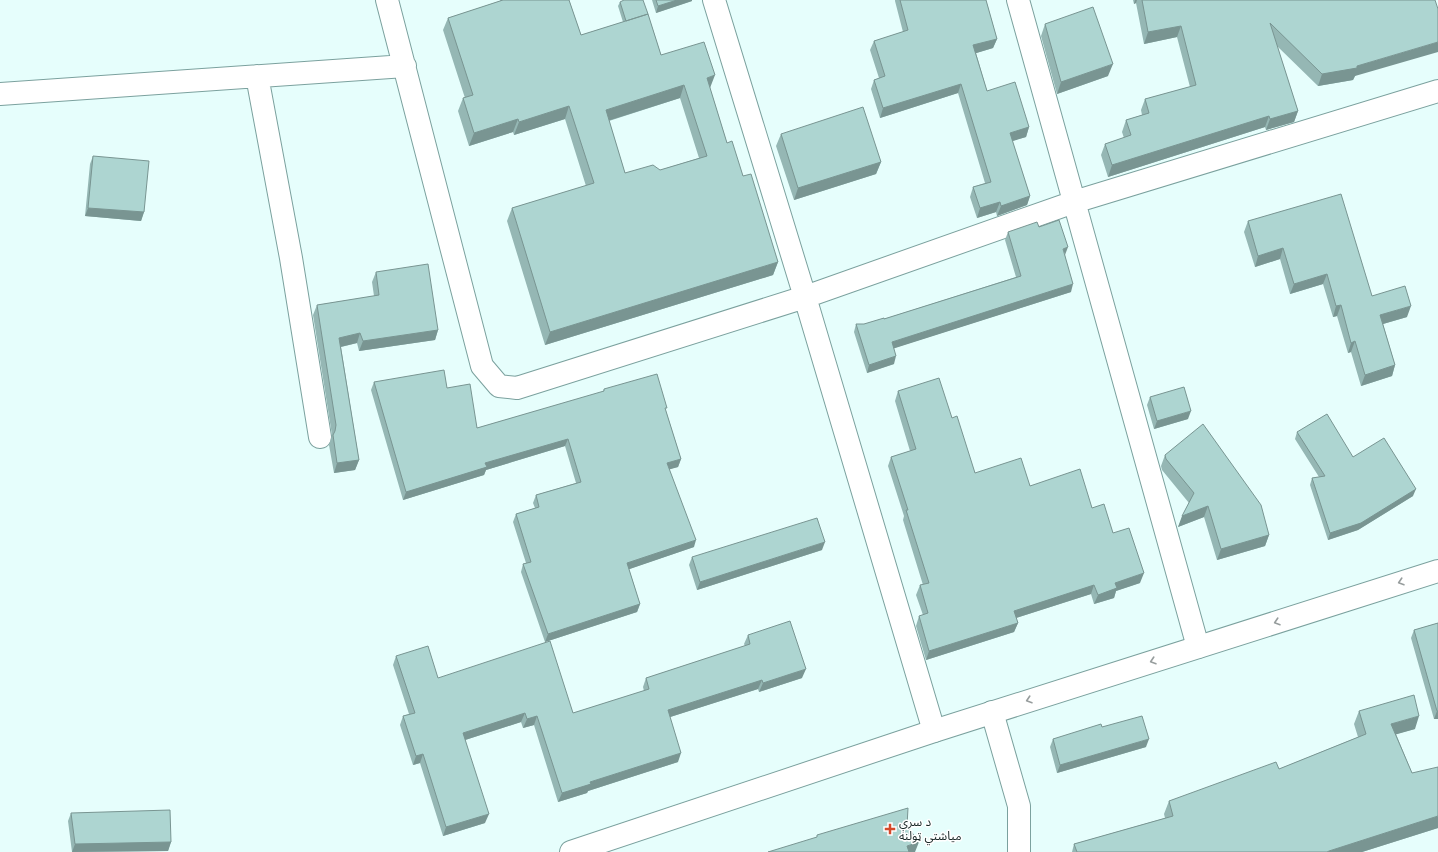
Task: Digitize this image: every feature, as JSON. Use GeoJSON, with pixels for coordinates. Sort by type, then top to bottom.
{"type":"FeatureCollection","features":[{"type":"Feature","properties":{"kind":"street"},"geometry":{"type":"LineString","coordinates":[[387,0],[482,366],[499,386],[517,388],[805,297],[1074,202],[1438,91]]}},
{"type":"Feature","properties":{"kind":"street"},"geometry":{"type":"LineString","coordinates":[[714,0],[805,297],[934,730]]}},
{"type":"Feature","properties":{"kind":"street"},"geometry":{"type":"LineString","coordinates":[[1018,0],[1198,647]]}},
{"type":"Feature","properties":{"kind":"street"},"geometry":{"type":"LineString","coordinates":[[0,94],[405,66]]}},
{"type":"Feature","properties":{"kind":"street"},"geometry":{"type":"LineString","coordinates":[[257,76],[291,258],[320,437]]}},
{"type":"Feature","properties":{"kind":"street"},"geometry":{"type":"LineString","coordinates":[[571,852],[934,730],[1438,571]]}},
{"type":"Feature","properties":{"kind":"street"},"geometry":{"type":"LineString","coordinates":[[992,712],[1019,806],[1019,852]]}},
{"type":"Feature","properties":{"kind":"building"},"geometry":{"type":"Polygon","coordinates":[[[503,0],[569,0],[581,35],[648,14],[661,55],[704,42],[715,75],[707,78],[727,143],[732,141],[743,176],[751,174],[778,262],[550,332],[512,208],[594,183],[569,106],[519,122],[518,119],[474,133],[463,98],[473,95],[448,18],[503,0]],[[684,85],[606,110],[625,173],[653,165],[660,170],[707,156],[684,85]]]}},
{"type":"Feature","properties":{"kind":"building"},"geometry":{"type":"Polygon","coordinates":[[[624,0],[643,0],[648,14],[626,21],[620,2],[624,0]]]}},
{"type":"Feature","properties":{"kind":"building"},"geometry":{"type":"Polygon","coordinates":[[[656,0],[677,0],[658,6],[656,0]]]}},
{"type":"Feature","properties":{"kind":"building"},"geometry":{"type":"Polygon","coordinates":[[[900,0],[986,0],[997,39],[973,45],[987,91],[1015,82],[1029,127],[1010,133],[1030,196],[1001,206],[1000,202],[980,208],[973,187],[991,182],[961,84],[883,108],[874,80],[885,76],[874,41],[908,30],[900,0]]]}},
{"type":"Feature","properties":{"kind":"building"},"geometry":{"type":"Polygon","coordinates":[[[1142,0],[1435,0],[1438,9],[1438,42],[1357,66],[1357,68],[1322,74],[1270,23],[1298,111],[1270,119],[1269,116],[1112,165],[1105,144],[1131,135],[1126,120],[1149,113],[1145,99],[1196,85],[1181,26],[1148,32],[1142,0]]]}},
{"type":"Feature","properties":{"kind":"building"},"geometry":{"type":"Polygon","coordinates":[[[1093,7],[1113,64],[1061,82],[1045,24],[1093,7]]]}},
{"type":"Feature","properties":{"kind":"building"},"geometry":{"type":"Polygon","coordinates":[[[863,107],[881,162],[798,188],[781,134],[863,107]]]}},
{"type":"Feature","properties":{"kind":"building"},"geometry":{"type":"Polygon","coordinates":[[[93,156],[149,161],[144,212],[88,208],[93,156]]]}},
{"type":"Feature","properties":{"kind":"building"},"geometry":{"type":"Polygon","coordinates":[[[1341,194],[1372,296],[1405,286],[1411,306],[1380,315],[1395,365],[1365,375],[1355,341],[1351,343],[1341,305],[1336,306],[1327,274],[1294,284],[1283,248],[1258,256],[1248,221],[1341,194]]]}},
{"type":"Feature","properties":{"kind":"building"},"geometry":{"type":"Polygon","coordinates":[[[1059,220],[1068,247],[1063,249],[1073,284],[892,342],[896,356],[869,365],[856,324],[864,324],[884,319],[1021,276],[1008,232],[1037,222],[1039,227],[1059,220]]]}},
{"type":"Feature","properties":{"kind":"building"},"geometry":{"type":"Polygon","coordinates":[[[428,264],[438,330],[363,341],[360,333],[339,338],[359,460],[337,463],[333,435],[336,425],[317,305],[379,295],[376,272],[428,264]]]}},
{"type":"Feature","properties":{"kind":"building"},"geometry":{"type":"Polygon","coordinates":[[[444,370],[447,388],[470,384],[477,428],[657,374],[667,408],[665,408],[681,459],[667,463],[696,540],[627,563],[640,604],[548,634],[523,564],[531,562],[516,514],[539,507],[536,495],[581,482],[568,439],[485,463],[487,467],[406,492],[374,382],[444,370]]]}},
{"type":"Feature","properties":{"kind":"building"},"geometry":{"type":"Polygon","coordinates":[[[939,378],[952,418],[957,416],[975,473],[1021,458],[1030,486],[1080,469],[1092,508],[1104,504],[1113,533],[1129,528],[1144,573],[1115,583],[1117,588],[1098,595],[1094,585],[1014,611],[1018,623],[929,651],[919,616],[928,613],[920,585],[929,583],[891,457],[916,449],[898,391],[939,378]]]}},
{"type":"Feature","properties":{"kind":"building"},"geometry":{"type":"Polygon","coordinates":[[[1184,387],[1191,411],[1157,421],[1150,397],[1184,387]]]}},
{"type":"Feature","properties":{"kind":"building"},"geometry":{"type":"Polygon","coordinates":[[[1327,414],[1353,457],[1384,438],[1416,489],[1361,523],[1330,533],[1312,478],[1325,476],[1297,432],[1327,414]]]}},
{"type":"Feature","properties":{"kind":"building"},"geometry":{"type":"Polygon","coordinates":[[[1203,424],[1261,505],[1269,535],[1221,549],[1208,506],[1182,516],[1194,493],[1166,459],[1165,455],[1203,424]]]}},
{"type":"Feature","properties":{"kind":"building"},"geometry":{"type":"Polygon","coordinates":[[[817,518],[825,542],[700,582],[692,557],[817,518]]]}},
{"type":"Feature","properties":{"kind":"building"},"geometry":{"type":"Polygon","coordinates":[[[790,621],[806,669],[763,683],[762,680],[668,710],[681,753],[590,782],[591,784],[562,793],[537,716],[527,719],[525,713],[463,733],[489,814],[446,827],[423,754],[416,756],[403,716],[415,713],[396,656],[428,646],[438,678],[550,641],[573,713],[649,689],[646,678],[750,644],[748,635],[790,621]]]}},
{"type":"Feature","properties":{"kind":"building"},"geometry":{"type":"Polygon","coordinates":[[[1438,623],[1438,711],[1437,711],[1414,630],[1438,623]]]}},
{"type":"Feature","properties":{"kind":"building"},"geometry":{"type":"Polygon","coordinates":[[[1414,695],[1419,716],[1391,724],[1412,773],[1438,767],[1438,816],[1327,852],[1077,852],[1074,844],[1173,816],[1169,801],[1276,762],[1279,769],[1366,734],[1359,711],[1414,695]]]}},
{"type":"Feature","properties":{"kind":"building"},"geometry":{"type":"Polygon","coordinates":[[[1142,716],[1149,739],[1060,765],[1053,739],[1101,724],[1102,727],[1142,716]]]}},
{"type":"Feature","properties":{"kind":"building"},"geometry":{"type":"Polygon","coordinates":[[[908,808],[907,826],[919,842],[907,846],[909,852],[768,852],[817,837],[817,835],[908,808]]]}},
{"type":"Feature","properties":{"kind":"building"},"geometry":{"type":"Polygon","coordinates":[[[170,810],[171,842],[75,844],[71,813],[170,810]]]}},
{"type":"Feature","properties":{"kind":"place","name":"د سرې مياشتي ټولنه"},"geometry":{"type":"Point","coordinates":[890,829]}}]}
